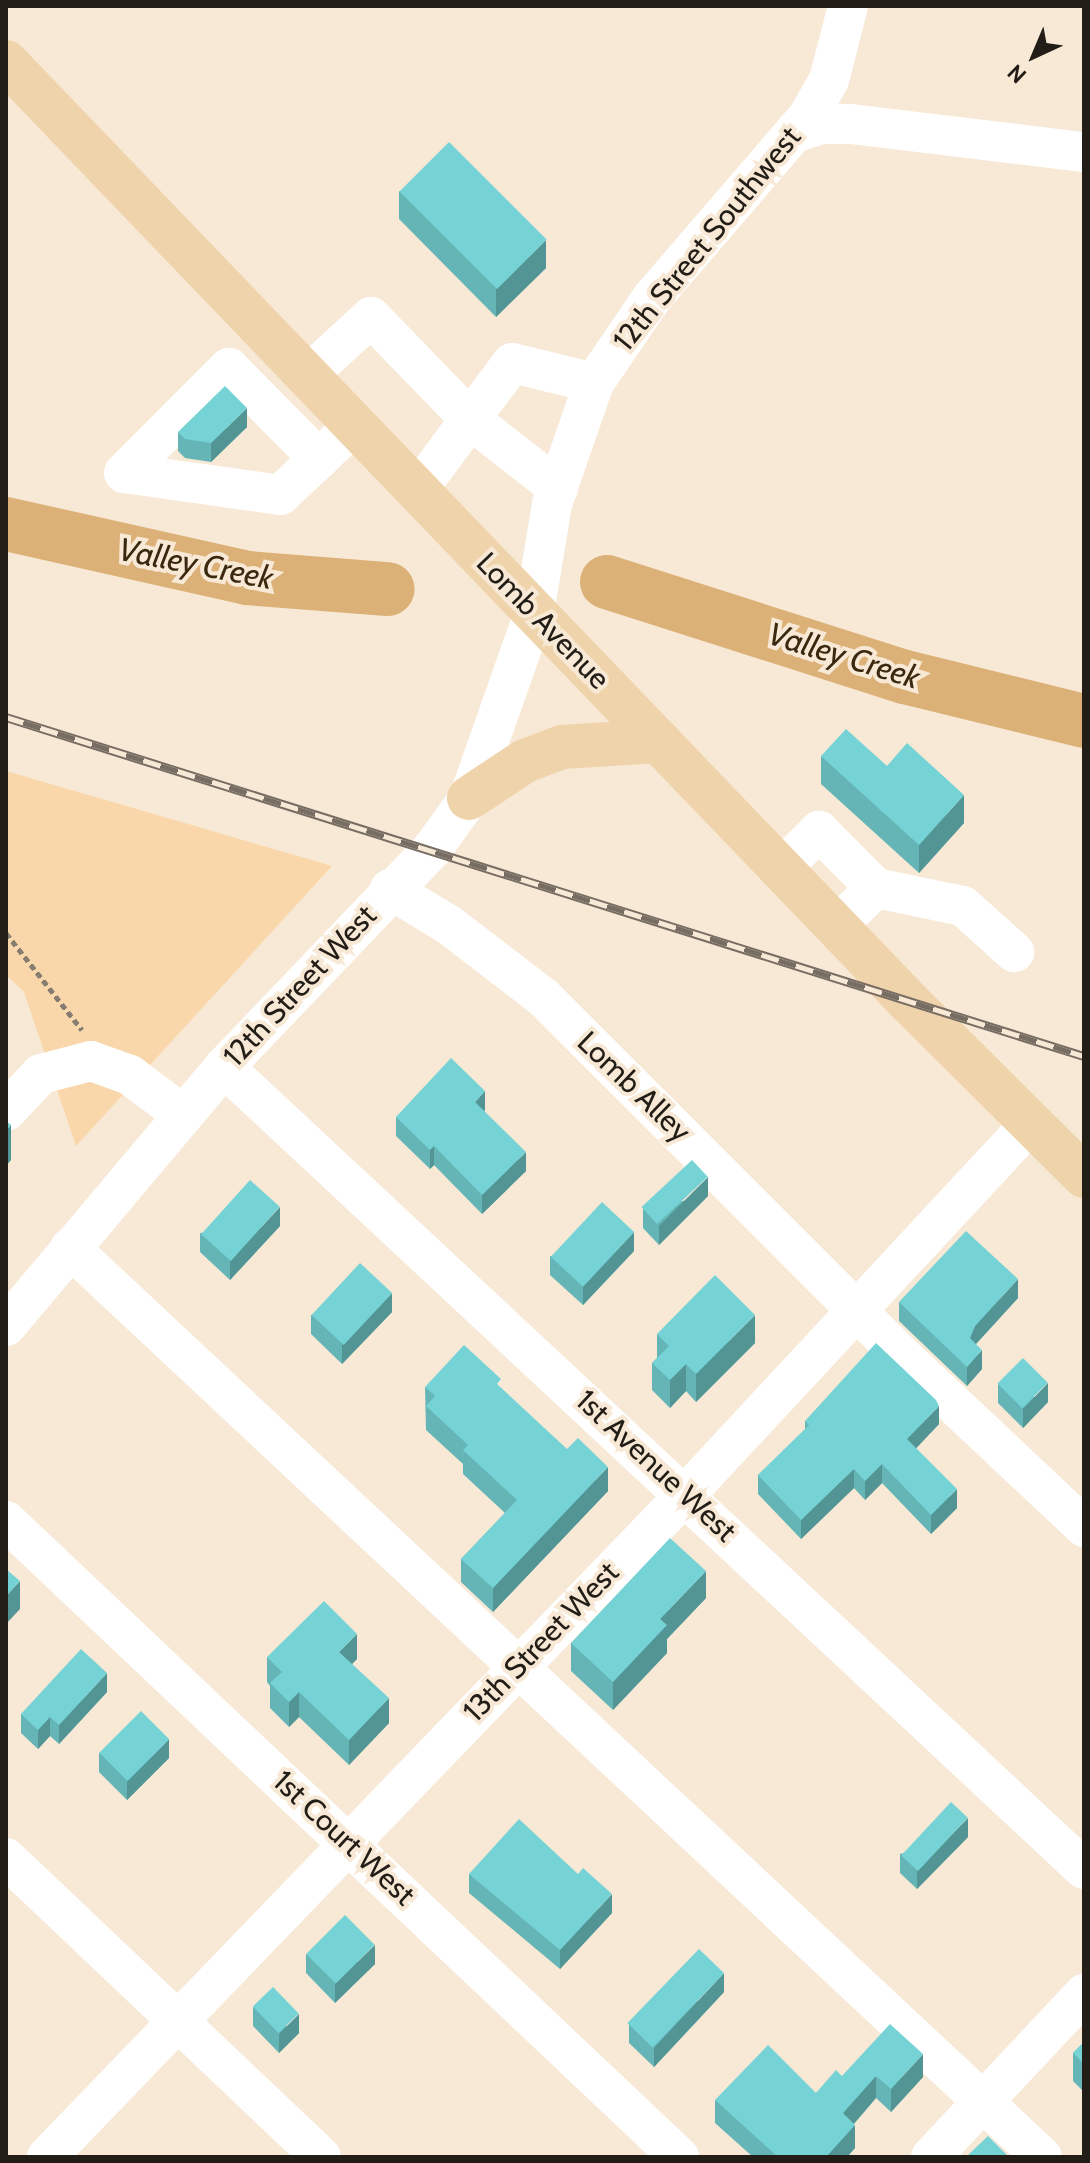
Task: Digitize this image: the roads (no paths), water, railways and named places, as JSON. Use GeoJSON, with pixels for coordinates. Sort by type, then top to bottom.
{"type":"FeatureCollection","features":[{"type":"Feature","properties":{"kind":"main road","name":"Lomb Avenue"},"geometry":{"type":"LineString","coordinates":[[6,62],[836,926],[1084,1176]]}},
{"type":"Feature","properties":{"kind":"main road"},"geometry":{"type":"LineString","coordinates":[[469,798],[525,761],[562,747],[659,741]]}},
{"type":"Feature","properties":{"kind":"street","name":"12th Street Southwest"},"geometry":{"type":"LineString","coordinates":[[534,613],[545,534],[594,383],[651,299],[794,133],[829,80],[848,6]]}},
{"type":"Feature","properties":{"kind":"street"},"geometry":{"type":"LineString","coordinates":[[794,133],[822,124],[851,124],[1084,152]]}},
{"type":"Feature","properties":{"kind":"street"},"geometry":{"type":"LineString","coordinates":[[257,395],[371,317],[470,419],[558,488]]}},
{"type":"Feature","properties":{"kind":"street"},"geometry":{"type":"LineString","coordinates":[[417,491],[512,363],[594,383]]}},
{"type":"Feature","properties":{"kind":"street"},"geometry":{"type":"LineString","coordinates":[[319,459],[229,368],[124,473],[280,495],[319,459],[354,425]]}},
{"type":"Feature","properties":{"kind":"street","name":"12th Street West"},"geometry":{"type":"LineString","coordinates":[[6,1326],[224,1067],[390,889],[433,848],[469,798],[534,613]]}},
{"type":"Feature","properties":{"kind":"street"},"geometry":{"type":"LineString","coordinates":[[781,869],[819,831],[876,888],[963,906],[1014,952]]}},
{"type":"Feature","properties":{"kind":"street"},"geometry":{"type":"LineString","coordinates":[[836,926],[876,888]]}},
{"type":"Feature","properties":{"kind":"street","name":"Lomb Alley"},"geometry":{"type":"LineString","coordinates":[[390,889],[449,925],[543,997],[859,1307],[900,1354],[1084,1527]]}},
{"type":"Feature","properties":{"kind":"street"},"geometry":{"type":"LineString","coordinates":[[6,1111],[41,1074],[91,1061],[130,1075],[183,1115]]}},
{"type":"Feature","properties":{"kind":"street","name":"1st Avenue West"},"geometry":{"type":"LineString","coordinates":[[224,1067],[687,1493],[1084,1869]]}},
{"type":"Feature","properties":{"kind":"street","name":"13th Street West"},"geometry":{"type":"LineString","coordinates":[[47,2157],[347,1840],[687,1493],[1032,1122]]}},
{"type":"Feature","properties":{"kind":"street"},"geometry":{"type":"LineString","coordinates":[[70,1248],[985,2100],[1042,2157]]}},
{"type":"Feature","properties":{"kind":"street","name":"1st Court West"},"geometry":{"type":"LineString","coordinates":[[6,1521],[679,2157]]}},
{"type":"Feature","properties":{"kind":"street"},"geometry":{"type":"LineString","coordinates":[[6,1858],[321,2157]]}},
{"type":"Feature","properties":{"kind":"street"},"geometry":{"type":"LineString","coordinates":[[931,2157],[1084,1994]]}},
{"type":"Feature","properties":{"kind":"waterway","name":"Valley Creek"},"geometry":{"type":"LineString","coordinates":[[6,524],[247,578],[388,589]]}},
{"type":"Feature","properties":{"kind":"waterway","name":"Valley Creek"},"geometry":{"type":"LineString","coordinates":[[607,582],[905,677],[1084,721]]}},
{"type":"Feature","properties":{"kind":"railway"},"geometry":{"type":"LineString","coordinates":[[6,717],[1084,1056]]}}]}
